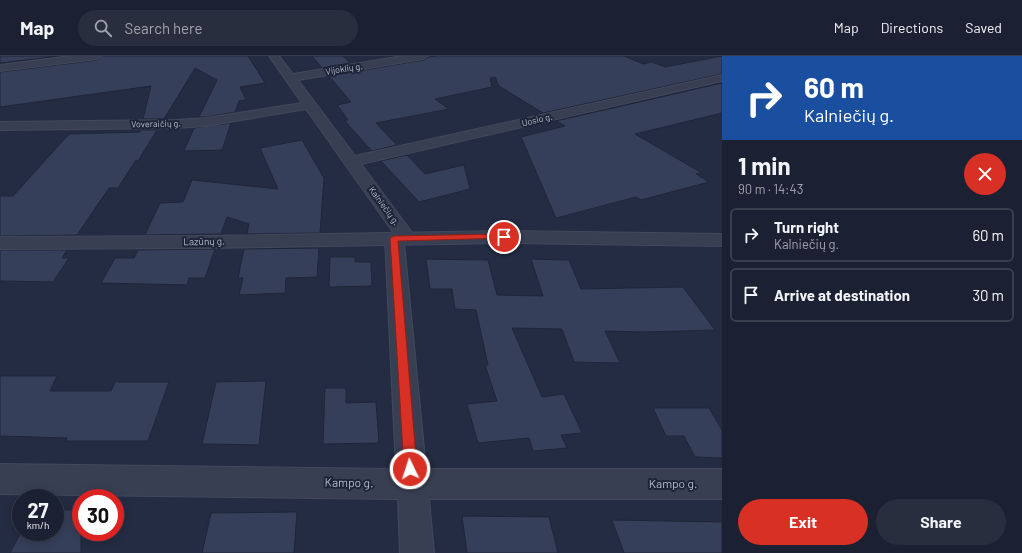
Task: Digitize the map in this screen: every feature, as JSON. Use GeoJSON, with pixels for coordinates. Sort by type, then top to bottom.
{"type":"FeatureCollection","features":[{"type":"Feature","properties":{"kind":"street"},"geometry":{"type":"LineString","coordinates":[[0,68],[97,56]]}},
{"type":"Feature","properties":{"kind":"street","name":"Kalniečių g."},"geometry":{"type":"LineString","coordinates":[[274,56],[351,162],[400,238]]}},
{"type":"Feature","properties":{"kind":"street","name":"Vijoklių g."},"geometry":{"type":"LineString","coordinates":[[289,78],[423,56]]}},
{"type":"Feature","properties":{"kind":"street","name":"Uosio g."},"geometry":{"type":"LineString","coordinates":[[351,162],[722,78]]}},
{"type":"Feature","properties":{"kind":"street","name":"Voveraičių g."},"geometry":{"type":"LineString","coordinates":[[0,126],[176,124],[206,122],[310,105]]}},
{"type":"Feature","properties":{"kind":"street"},"geometry":{"type":"LineString","coordinates":[[417,553],[412,484],[400,238],[504,237],[722,240]]}},
{"type":"Feature","properties":{"kind":"street","name":"Lazūnų g."},"geometry":{"type":"LineString","coordinates":[[0,243],[400,238]]}},
{"type":"Feature","properties":{"kind":"street","name":"Kampo g."},"geometry":{"type":"LineString","coordinates":[[0,479],[412,484],[722,484]]}},
{"type":"Feature","properties":{"kind":"building"},"geometry":{"type":"Polygon","coordinates":[[[0,56],[59,56],[0,63],[0,56]]]}},
{"type":"Feature","properties":{"kind":"building"},"geometry":{"type":"Polygon","coordinates":[[[103,56],[248,56],[265,83],[240,87],[246,100],[239,101],[235,112],[206,117],[199,117],[217,80],[195,68],[164,119],[143,119],[151,86],[0,107],[0,72],[97,60],[103,56]]]}},
{"type":"Feature","properties":{"kind":"building"},"geometry":{"type":"Polygon","coordinates":[[[312,56],[343,56],[350,63],[322,68],[312,56]]]}},
{"type":"Feature","properties":{"kind":"building"},"geometry":{"type":"Polygon","coordinates":[[[436,56],[624,56],[643,64],[652,62],[665,67],[722,56],[722,74],[543,113],[499,86],[495,77],[490,78],[492,87],[435,99],[449,109],[376,123],[397,145],[372,151],[344,120],[348,120],[337,105],[351,102],[329,76],[423,60],[436,56]]]}},
{"type":"Feature","properties":{"kind":"building"},"geometry":{"type":"Polygon","coordinates":[[[722,83],[722,113],[635,134],[702,173],[696,174],[709,182],[641,200],[636,197],[556,218],[521,137],[565,126],[556,121],[722,83]]]}},
{"type":"Feature","properties":{"kind":"building"},"geometry":{"type":"Polygon","coordinates":[[[231,123],[222,150],[184,151],[194,128],[231,123]]]}},
{"type":"Feature","properties":{"kind":"building"},"geometry":{"type":"Polygon","coordinates":[[[140,130],[157,130],[138,161],[136,160],[118,188],[109,188],[77,235],[0,236],[0,196],[13,196],[69,134],[140,132],[140,130]]]}},
{"type":"Feature","properties":{"kind":"building"},"geometry":{"type":"Polygon","coordinates":[[[302,140],[324,178],[320,233],[247,234],[249,224],[227,217],[221,234],[145,235],[160,203],[183,202],[192,180],[278,189],[260,148],[302,140]]]}},
{"type":"Feature","properties":{"kind":"building"},"geometry":{"type":"Polygon","coordinates":[[[407,155],[425,174],[464,165],[470,189],[419,202],[381,161],[407,155]]]}},
{"type":"Feature","properties":{"kind":"building"},"geometry":{"type":"Polygon","coordinates":[[[319,248],[317,277],[286,278],[285,293],[239,295],[243,278],[238,278],[244,249],[319,248]]]}},
{"type":"Feature","properties":{"kind":"building"},"geometry":{"type":"Polygon","coordinates":[[[215,249],[205,278],[189,278],[187,285],[101,283],[115,258],[134,258],[138,250],[215,249]]]}},
{"type":"Feature","properties":{"kind":"building"},"geometry":{"type":"Polygon","coordinates":[[[0,250],[67,250],[62,258],[69,258],[53,282],[0,281],[0,250]]]}},
{"type":"Feature","properties":{"kind":"building"},"geometry":{"type":"Polygon","coordinates":[[[330,257],[355,257],[355,262],[371,262],[372,286],[329,287],[330,257]]]}},
{"type":"Feature","properties":{"kind":"building"},"geometry":{"type":"Polygon","coordinates":[[[426,259],[488,260],[497,295],[543,296],[531,259],[569,260],[581,289],[683,287],[715,330],[642,332],[605,331],[620,363],[574,362],[562,329],[512,328],[542,397],[564,394],[582,433],[561,435],[567,448],[533,451],[529,438],[478,443],[467,404],[497,401],[485,365],[488,365],[476,310],[455,309],[452,289],[430,289],[426,259]]]}},
{"type":"Feature","properties":{"kind":"building"},"geometry":{"type":"Polygon","coordinates":[[[0,376],[57,376],[50,391],[111,391],[115,382],[169,382],[148,441],[66,441],[67,438],[0,436],[0,376]]]}},
{"type":"Feature","properties":{"kind":"building"},"geometry":{"type":"Polygon","coordinates":[[[266,381],[259,445],[202,444],[216,382],[266,381]]]}},
{"type":"Feature","properties":{"kind":"building"},"geometry":{"type":"Polygon","coordinates":[[[325,388],[346,388],[346,403],[376,402],[379,443],[323,444],[325,388]]]}},
{"type":"Feature","properties":{"kind":"building"},"geometry":{"type":"Polygon","coordinates":[[[653,408],[709,408],[722,430],[722,458],[695,457],[684,436],[666,436],[653,408]]]}},
{"type":"Feature","properties":{"kind":"building"},"geometry":{"type":"Polygon","coordinates":[[[64,510],[72,510],[72,541],[81,541],[81,553],[10,553],[16,541],[64,541],[64,510]]]}},
{"type":"Feature","properties":{"kind":"building"},"geometry":{"type":"Polygon","coordinates":[[[297,512],[294,553],[202,553],[211,513],[297,512]]]}},
{"type":"Feature","properties":{"kind":"building"},"geometry":{"type":"Polygon","coordinates":[[[462,516],[549,517],[558,553],[467,553],[462,516]]]}},
{"type":"Feature","properties":{"kind":"building"},"geometry":{"type":"Polygon","coordinates":[[[612,520],[722,522],[722,553],[624,553],[612,520]]]}},
{"type":"Feature","properties":{"kind":"route"},"geometry":{"type":"LineString","coordinates":[[410,469],[394,238],[504,237]]}}]}
